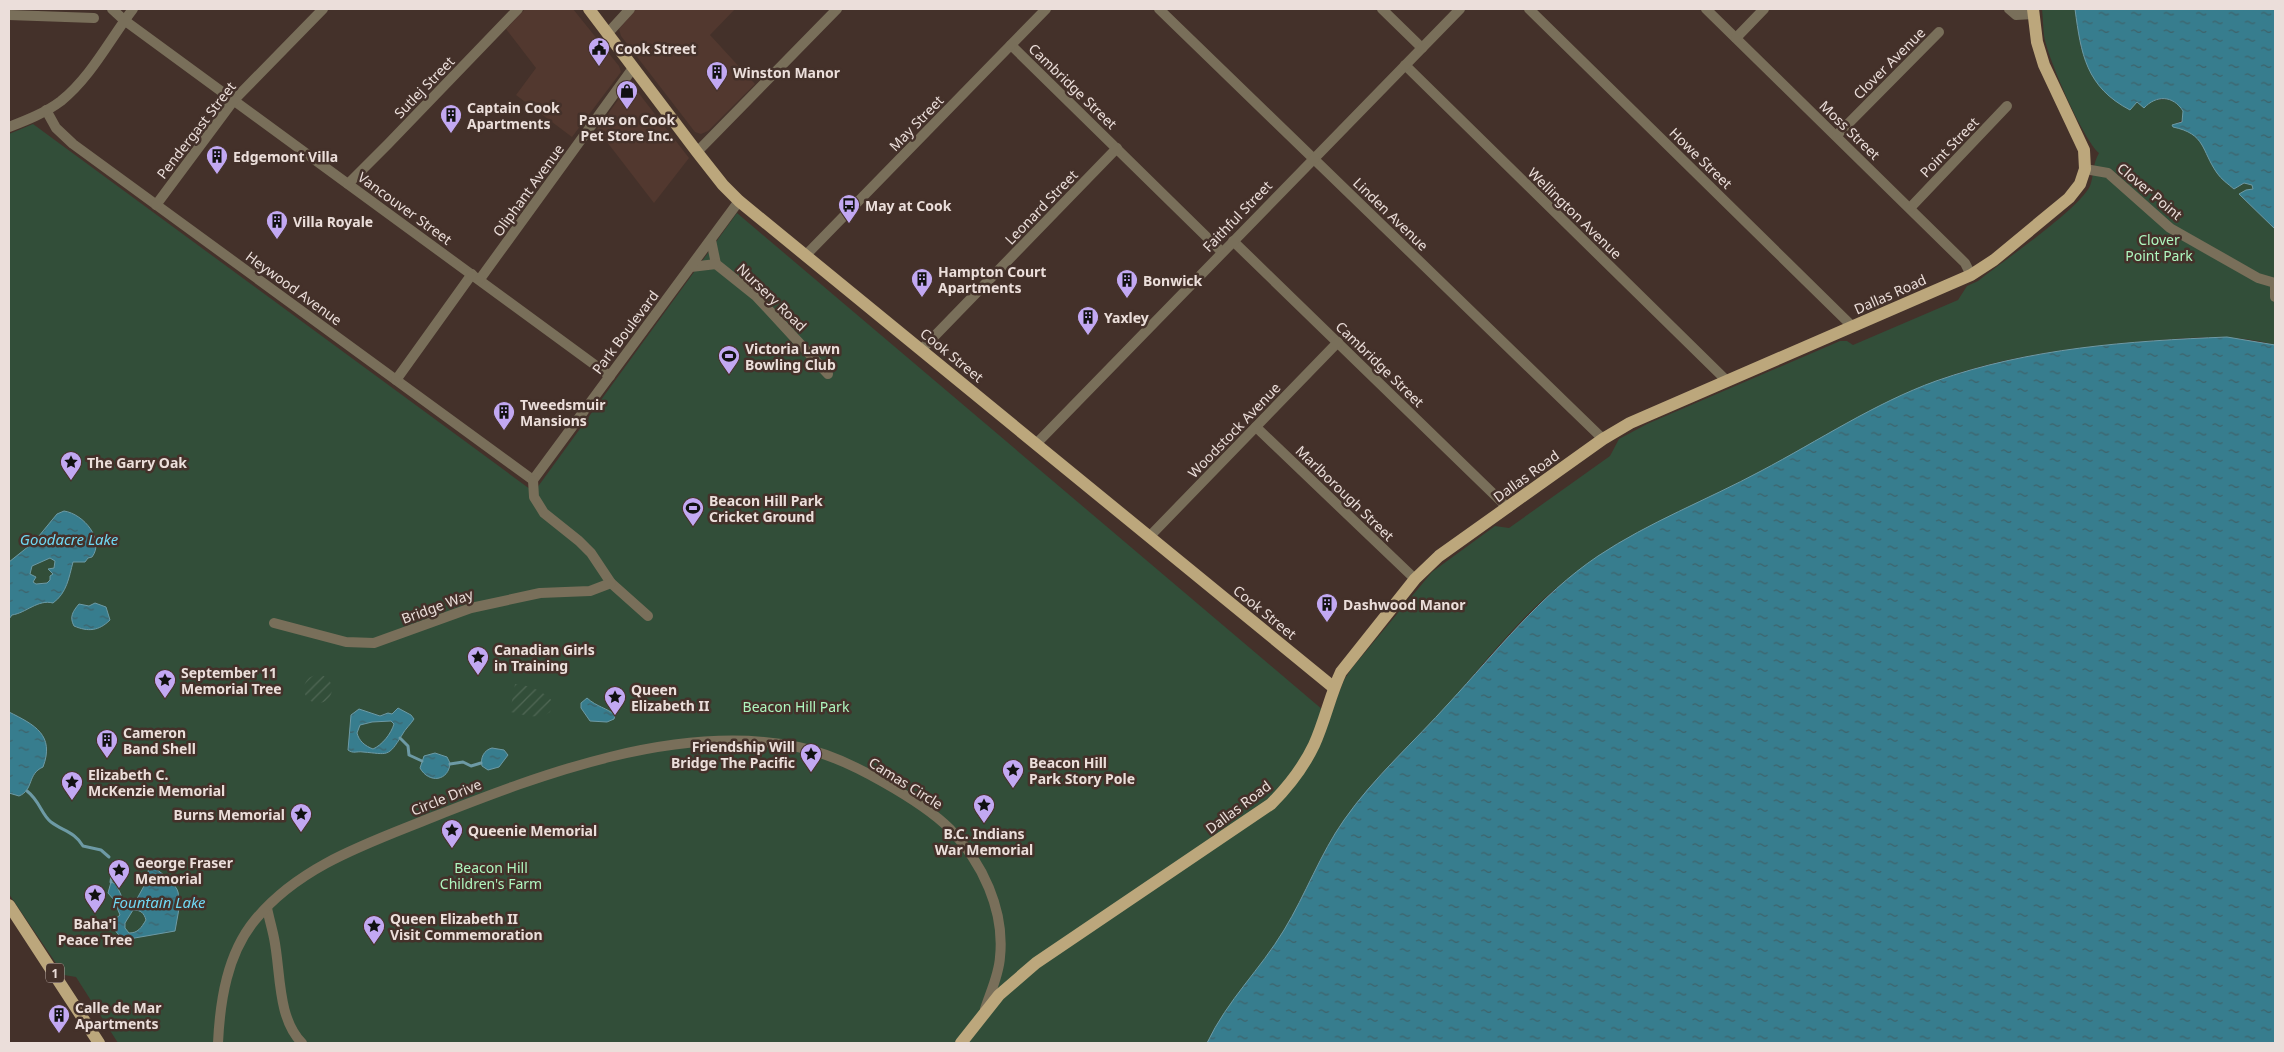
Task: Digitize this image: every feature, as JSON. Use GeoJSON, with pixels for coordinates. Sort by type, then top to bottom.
{"type":"FeatureCollection","features":[{"type":"Feature","properties":{"kind":"main road","name":"Cook Street"},"geometry":{"type":"LineString","coordinates":[[589,9],[697,152],[723,185],[739,201],[1334,687]]}},
{"type":"Feature","properties":{"kind":"main road"},"geometry":{"type":"LineString","coordinates":[[2033,12],[2044,65],[2084,150],[2085,169]]}},
{"type":"Feature","properties":{"kind":"main road","name":"Dallas Road"},"geometry":{"type":"LineString","coordinates":[[961,1043],[984,1013],[1007,988],[1036,963],[1271,804],[1292,783],[1315,743],[1334,687],[1346,665],[1415,579],[1439,556],[1603,439],[1630,423],[1971,274],[1994,260],[2069,198],[2080,184],[2085,169]]}},
{"type":"Feature","properties":{"kind":"main road","name":"1"},"geometry":{"type":"LineString","coordinates":[[9,905],[99,1043]]}},
{"type":"Feature","properties":{"kind":"street","name":"Vancouver Street"},"geometry":{"type":"LineString","coordinates":[[112,9],[124,20],[610,376]]}},
{"type":"Feature","properties":{"kind":"street"},"geometry":{"type":"LineString","coordinates":[[9,127],[46,110],[71,92],[83,79],[133,9]]}},
{"type":"Feature","properties":{"kind":"street","name":"Pendergast Street"},"geometry":{"type":"LineString","coordinates":[[156,205],[234,100],[323,9]]}},
{"type":"Feature","properties":{"kind":"street","name":"Sutlej Street"},"geometry":{"type":"LineString","coordinates":[[348,184],[518,9]]}},
{"type":"Feature","properties":{"kind":"street"},"geometry":{"type":"LineString","coordinates":[[608,33],[630,9]]}},
{"type":"Feature","properties":{"kind":"street"},"geometry":{"type":"LineString","coordinates":[[697,152],[837,9]]}},
{"type":"Feature","properties":{"kind":"street","name":"May Street"},"geometry":{"type":"LineString","coordinates":[[805,256],[1046,9]]}},
{"type":"Feature","properties":{"kind":"street","name":"Linden Avenue"},"geometry":{"type":"LineString","coordinates":[[1159,9],[1603,439]]}},
{"type":"Feature","properties":{"kind":"street"},"geometry":{"type":"LineString","coordinates":[[1382,9],[1422,48]]}},
{"type":"Feature","properties":{"kind":"street","name":"Faithful Street"},"geometry":{"type":"LineString","coordinates":[[1036,444],[1460,9]]}},
{"type":"Feature","properties":{"kind":"street","name":"Howe Street"},"geometry":{"type":"LineString","coordinates":[[1529,9],[1853,327]]}},
{"type":"Feature","properties":{"kind":"street","name":"Moss Street"},"geometry":{"type":"LineString","coordinates":[[1706,9],[1910,208],[1965,263],[1971,274]]}},
{"type":"Feature","properties":{"kind":"street"},"geometry":{"type":"LineString","coordinates":[[1736,38],[1764,9]]}},
{"type":"Feature","properties":{"kind":"street"},"geometry":{"type":"LineString","coordinates":[[2009,9],[2016,15],[2033,12]]}},
{"type":"Feature","properties":{"kind":"street"},"geometry":{"type":"LineString","coordinates":[[9,15],[94,18]]}},
{"type":"Feature","properties":{"kind":"street","name":"Clover Avenue"},"geometry":{"type":"LineString","coordinates":[[1836,135],[1939,32]]}},
{"type":"Feature","properties":{"kind":"street","name":"Cambridge Street"},"geometry":{"type":"LineString","coordinates":[[1011,45],[1222,252]]}},
{"type":"Feature","properties":{"kind":"street","name":"Wellington Avenue"},"geometry":{"type":"LineString","coordinates":[[1404,65],[1727,381]]}},
{"type":"Feature","properties":{"kind":"street","name":"Oliphant Avenue"},"geometry":{"type":"LineString","coordinates":[[396,380],[633,68]]}},
{"type":"Feature","properties":{"kind":"street","name":"Point Street"},"geometry":{"type":"LineString","coordinates":[[1910,208],[2007,106]]}},
{"type":"Feature","properties":{"kind":"street","name":"Heywood Avenue"},"geometry":{"type":"LineString","coordinates":[[46,110],[56,128],[67,139],[533,480]]}},
{"type":"Feature","properties":{"kind":"street","name":"Leonard Street"},"geometry":{"type":"LineString","coordinates":[[922,349],[1116,148]]}},
{"type":"Feature","properties":{"kind":"street","name":"Clover Point"},"geometry":{"type":"LineString","coordinates":[[2085,169],[2108,173],[2170,228],[2258,278],[2275,283],[2275,297]]}},
{"type":"Feature","properties":{"kind":"street","name":"Park Boulevard"},"geometry":{"type":"LineString","coordinates":[[533,480],[739,201]]}},
{"type":"Feature","properties":{"kind":"street","name":"Nursery Road"},"geometry":{"type":"LineString","coordinates":[[711,240],[716,264],[756,296],[828,374]]}},
{"type":"Feature","properties":{"kind":"street","name":"Cambridge Street"},"geometry":{"type":"LineString","coordinates":[[1233,241],[1508,508]]}},
{"type":"Feature","properties":{"kind":"street","name":"Nursery Road"},"geometry":{"type":"LineString","coordinates":[[691,266],[716,264]]}},
{"type":"Feature","properties":{"kind":"street","name":"Woodstock Avenue"},"geometry":{"type":"LineString","coordinates":[[1149,537],[1338,342]]}},
{"type":"Feature","properties":{"kind":"street","name":"Marlborough Street"},"geometry":{"type":"LineString","coordinates":[[1256,427],[1415,579]]}},
{"type":"Feature","properties":{"kind":"street"},"geometry":{"type":"LineString","coordinates":[[533,480],[534,496],[544,513],[579,540],[591,553],[611,583],[648,616]]}},
{"type":"Feature","properties":{"kind":"street","name":"Bridge Way"},"geometry":{"type":"LineString","coordinates":[[274,623],[346,642],[374,643],[471,608],[540,593],[590,591],[611,583]]}},
{"type":"Feature","properties":{"kind":"street","name":"Circle Drive"},"geometry":{"type":"LineString","coordinates":[[218,1043],[222,998],[233,961],[254,922],[288,888],[315,869],[391,834],[526,782],[632,752],[686,744],[722,742],[774,743],[799,747]]}},
{"type":"Feature","properties":{"kind":"street","name":"Camas Circle"},"geometry":{"type":"LineString","coordinates":[[799,747],[846,764],[896,789],[938,819],[970,853],[990,891],[1001,937],[998,969],[984,1013]]}},
{"type":"Feature","properties":{"kind":"street"},"geometry":{"type":"LineString","coordinates":[[266,908],[274,938],[287,1018],[294,1035],[302,1043]]}},
{"type":"Feature","properties":{"kind":"shaded area"},"geometry":{"type":"Polygon","coordinates":[[[525,9],[573,9],[619,66],[621,72],[572,137],[516,95],[536,68],[506,29],[525,9]]]}},
{"type":"Feature","properties":{"kind":"shaded area"},"geometry":{"type":"Polygon","coordinates":[[[636,9],[735,9],[710,35],[755,84],[708,131],[701,134],[695,132],[621,36],[619,29],[636,9]]]}},
{"type":"Feature","properties":{"kind":"shaded area"},"geometry":{"type":"Polygon","coordinates":[[[630,89],[637,91],[689,158],[654,203],[597,129],[623,93],[630,89]]]}},
{"type":"Feature","properties":{"kind":"green space","name":"Beacon Hill Park"},"geometry":{"type":"Polygon","coordinates":[[[2042,9],[2075,9],[2081,49],[2137,102],[2162,99],[2173,101],[2183,111],[2183,119],[2173,126],[2191,133],[2199,140],[2208,153],[2215,169],[2234,189],[2245,183],[2252,185],[2254,189],[2240,195],[2275,229],[2275,345],[2259,341],[2227,338],[2147,341],[2038,354],[1985,365],[1959,373],[1885,403],[1769,467],[1643,531],[1594,560],[1547,596],[1522,621],[1451,701],[1366,791],[1333,837],[1280,937],[1223,1015],[1207,1043],[118,1043],[76,977],[64,975],[9,894],[9,134],[33,124],[534,492],[737,213],[1330,716],[1344,680],[1352,668],[1432,572],[1495,526],[1509,528],[1610,456],[1619,439],[1647,424],[1840,341],[1847,341],[1853,345],[1958,300],[1967,286],[1978,281],[2071,209],[2090,186],[2099,153],[2084,132],[2052,62],[2044,36],[2042,9]]]}},
{"type":"Feature","properties":{"kind":"green space"},"geometry":{"type":"Polygon","coordinates":[[[318,675],[328,679],[332,689],[328,699],[318,703],[308,699],[304,689],[308,679],[318,675]]]}},
{"type":"Feature","properties":{"kind":"green space"},"geometry":{"type":"Polygon","coordinates":[[[515,684],[531,687],[545,695],[553,702],[550,712],[546,715],[536,716],[510,712],[515,684]]]}},
{"type":"Feature","properties":{"kind":"water"},"geometry":{"type":"Polygon","coordinates":[[[2075,9],[2275,9],[2275,229],[2239,194],[2253,189],[2252,185],[2244,183],[2234,189],[2217,173],[2197,139],[2184,130],[2173,127],[2172,125],[2182,122],[2183,111],[2179,106],[2169,100],[2159,99],[2144,108],[2137,102],[2130,110],[2115,101],[2104,91],[2088,68],[2083,55],[2075,9]]]}},
{"type":"Feature","properties":{"kind":"water"},"geometry":{"type":"Polygon","coordinates":[[[2227,337],[2275,345],[2275,1043],[1207,1043],[1234,998],[1275,945],[1335,833],[1356,804],[1381,774],[1436,717],[1519,625],[1557,589],[1598,556],[1637,532],[1741,482],[1869,411],[1936,381],[2007,361],[2080,348],[2153,341],[2227,337]]]}},
{"type":"Feature","properties":{"kind":"water","name":"Goodacre Lake"},"geometry":{"type":"Polygon","coordinates":[[[64,511],[71,513],[85,522],[96,543],[92,557],[88,558],[85,562],[73,562],[64,590],[53,603],[42,603],[12,615],[9,619],[9,562],[34,542],[57,514],[64,511]],[[50,558],[32,566],[30,574],[36,577],[33,582],[36,584],[47,583],[53,574],[48,569],[54,568],[55,561],[50,558]]]}},
{"type":"Feature","properties":{"kind":"water"},"geometry":{"type":"Polygon","coordinates":[[[95,603],[106,607],[110,620],[102,626],[89,630],[74,626],[72,614],[79,604],[89,606],[95,603]]]}},
{"type":"Feature","properties":{"kind":"water"},"geometry":{"type":"Polygon","coordinates":[[[587,698],[615,715],[614,719],[607,722],[590,721],[581,708],[581,703],[587,698]]]}},
{"type":"Feature","properties":{"kind":"water"},"geometry":{"type":"Polygon","coordinates":[[[398,708],[411,715],[414,719],[394,748],[383,754],[348,750],[351,715],[359,709],[380,716],[388,713],[392,714],[398,708]],[[391,721],[372,722],[360,725],[357,733],[363,743],[373,749],[386,739],[394,724],[391,721]]]}},
{"type":"Feature","properties":{"kind":"water"},"geometry":{"type":"Polygon","coordinates":[[[9,712],[40,732],[46,747],[43,767],[35,774],[27,790],[19,796],[9,793],[9,712]]]}},
{"type":"Feature","properties":{"kind":"water"},"geometry":{"type":"Polygon","coordinates":[[[492,748],[504,750],[508,755],[499,767],[488,770],[482,766],[482,760],[485,752],[492,748]]]}},
{"type":"Feature","properties":{"kind":"water"},"geometry":{"type":"Polygon","coordinates":[[[435,753],[447,757],[450,763],[446,774],[438,778],[428,776],[420,768],[424,756],[435,753]]]}},
{"type":"Feature","properties":{"kind":"water","name":"Fountain Lake"},"geometry":{"type":"Polygon","coordinates":[[[152,867],[158,871],[177,889],[180,903],[175,931],[123,940],[113,928],[114,920],[120,915],[114,900],[108,893],[111,882],[116,884],[122,903],[133,906],[144,886],[149,868],[152,867]],[[133,910],[125,923],[125,928],[129,933],[139,929],[146,920],[142,912],[133,910]]]}},
{"type":"Feature","properties":{"kind":"waterway"},"geometry":{"type":"LineString","coordinates":[[400,738],[408,746],[409,755],[422,761]]}},
{"type":"Feature","properties":{"kind":"waterway"},"geometry":{"type":"LineString","coordinates":[[450,764],[463,762],[471,766],[481,763]]}},
{"type":"Feature","properties":{"kind":"waterway"},"geometry":{"type":"LineString","coordinates":[[27,791],[51,822],[73,835],[83,846],[101,850],[109,857]]}},
{"type":"Feature","properties":{"kind":"waterway"},"geometry":{"type":"LineString","coordinates":[[111,882],[112,875]]}},
{"type":"Feature","properties":{"kind":"place","name":"Cook Street"},"geometry":{"type":"Point","coordinates":[599,67]}},
{"type":"Feature","properties":{"kind":"place","name":"Winston Manor"},"geometry":{"type":"Point","coordinates":[717,91]}},
{"type":"Feature","properties":{"kind":"place","name":"Paws on Cook Pet Store Inc."},"geometry":{"type":"Point","coordinates":[627,110]}},
{"type":"Feature","properties":{"kind":"place","name":"Captain Cook Apartments"},"geometry":{"type":"Point","coordinates":[451,134]}},
{"type":"Feature","properties":{"kind":"place","name":"Edgemont Villa"},"geometry":{"type":"Point","coordinates":[217,175]}},
{"type":"Feature","properties":{"kind":"place","name":"May at Cook"},"geometry":{"type":"Point","coordinates":[849,224]}},
{"type":"Feature","properties":{"kind":"place","name":"Villa Royale"},"geometry":{"type":"Point","coordinates":[277,240]}},
{"type":"Feature","properties":{"kind":"place","name":"Hampton Court Apartments"},"geometry":{"type":"Point","coordinates":[922,298]}},
{"type":"Feature","properties":{"kind":"place","name":"Bonwick"},"geometry":{"type":"Point","coordinates":[1127,299]}},
{"type":"Feature","properties":{"kind":"place","name":"Yaxley"},"geometry":{"type":"Point","coordinates":[1088,336]}},
{"type":"Feature","properties":{"kind":"place","name":"Victoria Lawn Bowling Club"},"geometry":{"type":"Point","coordinates":[729,375]}},
{"type":"Feature","properties":{"kind":"place","name":"Tweedsmuir Mansions"},"geometry":{"type":"Point","coordinates":[504,431]}},
{"type":"Feature","properties":{"kind":"place","name":"The Garry Oak"},"geometry":{"type":"Point","coordinates":[71,481]}},
{"type":"Feature","properties":{"kind":"place","name":"Beacon Hill Park Cricket Ground"},"geometry":{"type":"Point","coordinates":[693,527]}},
{"type":"Feature","properties":{"kind":"place","name":"Dashwood Manor"},"geometry":{"type":"Point","coordinates":[1327,623]}},
{"type":"Feature","properties":{"kind":"place","name":"Canadian Girls in Training"},"geometry":{"type":"Point","coordinates":[478,676]}},
{"type":"Feature","properties":{"kind":"place","name":"September 11 Memorial Tree"},"geometry":{"type":"Point","coordinates":[165,699]}},
{"type":"Feature","properties":{"kind":"place","name":"Queen Elizabeth II"},"geometry":{"type":"Point","coordinates":[615,716]}},
{"type":"Feature","properties":{"kind":"place","name":"Cameron Band Shell"},"geometry":{"type":"Point","coordinates":[107,759]}},
{"type":"Feature","properties":{"kind":"place","name":"Friendship Will Bridge The Pacific"},"geometry":{"type":"Point","coordinates":[811,773]}},
{"type":"Feature","properties":{"kind":"place","name":"Beacon Hill Park Story Pole"},"geometry":{"type":"Point","coordinates":[1013,789]}},
{"type":"Feature","properties":{"kind":"place","name":"Elizabeth C. McKenzie Memorial"},"geometry":{"type":"Point","coordinates":[72,801]}},
{"type":"Feature","properties":{"kind":"place","name":"B.C. Indians War Memorial"},"geometry":{"type":"Point","coordinates":[984,824]}},
{"type":"Feature","properties":{"kind":"place","name":"Burns Memorial"},"geometry":{"type":"Point","coordinates":[301,833]}},
{"type":"Feature","properties":{"kind":"place","name":"Queenie Memorial"},"geometry":{"type":"Point","coordinates":[452,849]}},
{"type":"Feature","properties":{"kind":"place","name":"George Fraser Memorial"},"geometry":{"type":"Point","coordinates":[119,889]}},
{"type":"Feature","properties":{"kind":"place","name":"Baha'i Peace Tree"},"geometry":{"type":"Point","coordinates":[95,914]}},
{"type":"Feature","properties":{"kind":"place","name":"Queen Elizabeth II Visit Commemoration"},"geometry":{"type":"Point","coordinates":[374,945]}},
{"type":"Feature","properties":{"kind":"place","name":"Calle de Mar Apartments"},"geometry":{"type":"Point","coordinates":[59,1034]}},
{"type":"Feature","properties":{"kind":"park label","name":"Clover Point Park"},"geometry":{"type":"Point","coordinates":[2159,248]}},
{"type":"Feature","properties":{"kind":"park label","name":"Beacon Hill Children's Farm"},"geometry":{"type":"Point","coordinates":[491,876]}}]}
